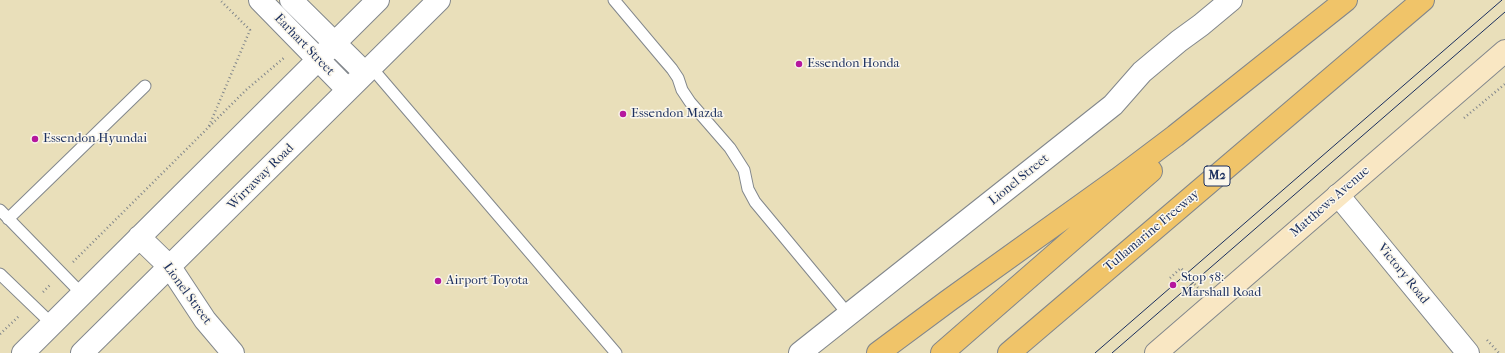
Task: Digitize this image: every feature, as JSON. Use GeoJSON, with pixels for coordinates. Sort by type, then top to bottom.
{"type":"FeatureCollection","features":[{"type":"Feature","properties":{"kind":"highway"},"geometry":{"type":"LineString","coordinates":[[878,353],[1169,141],[1347,0]]}},
{"type":"Feature","properties":{"kind":"highway"},"geometry":{"type":"LineString","coordinates":[[942,353],[1347,0]]}},
{"type":"Feature","properties":{"kind":"highway","name":"Tullamarine Freeway"},"geometry":{"type":"LineString","coordinates":[[1010,352],[1423,0]]}},
{"type":"Feature","properties":{"kind":"main road","name":"Matthews Avenue"},"geometry":{"type":"LineString","coordinates":[[1156,353],[1505,51]]}},
{"type":"Feature","properties":{"kind":"street","name":"Earhart Street"},"geometry":{"type":"LineString","coordinates":[[260,0],[301,40],[348,90]]}},
{"type":"Feature","properties":{"kind":"street","name":"Earhart Street"},"geometry":{"type":"LineString","coordinates":[[291,0],[335,43],[368,70]]}},
{"type":"Feature","properties":{"kind":"street"},"geometry":{"type":"LineString","coordinates":[[23,353],[378,0]]}},
{"type":"Feature","properties":{"kind":"street","name":"Wirraway Road"},"geometry":{"type":"LineString","coordinates":[[82,353],[439,0]]}},
{"type":"Feature","properties":{"kind":"street","name":"Lionel Street"},"geometry":{"type":"LineString","coordinates":[[800,353],[1113,105],[1142,72],[1179,41],[1202,25],[1230,0]]}},
{"type":"Feature","properties":{"kind":"street","name":"Victory Road"},"geometry":{"type":"LineString","coordinates":[[1338,195],[1468,353]]}},
{"type":"Feature","properties":{"kind":"street","name":"Lionel Street"},"geometry":{"type":"LineString","coordinates":[[139,237],[170,267],[205,320],[233,353]]}},
{"type":"Feature","properties":{"kind":"lane"},"geometry":{"type":"LineString","coordinates":[[614,0],[672,69],[678,78],[682,90],[690,102],[730,148],[744,170],[748,188],[755,202],[848,314]]}},
{"type":"Feature","properties":{"kind":"lane"},"geometry":{"type":"LineString","coordinates":[[368,70],[616,353]]}},
{"type":"Feature","properties":{"kind":"lane"},"geometry":{"type":"LineString","coordinates":[[8,219],[145,86]]}},
{"type":"Feature","properties":{"kind":"lane"},"geometry":{"type":"LineString","coordinates":[[0,210],[82,294]]}},
{"type":"Feature","properties":{"kind":"lane"},"geometry":{"type":"LineString","coordinates":[[0,274],[52,324]]}},
{"type":"Feature","properties":{"kind":"path"},"geometry":{"type":"LineString","coordinates":[[208,128],[250,30],[220,0]]}},
{"type":"Feature","properties":{"kind":"path"},"geometry":{"type":"LineString","coordinates":[[0,334],[246,90],[278,64],[301,40]]}},
{"type":"Feature","properties":{"kind":"path"},"geometry":{"type":"LineString","coordinates":[[1463,120],[1505,84]]}},
{"type":"Feature","properties":{"kind":"path"},"geometry":{"type":"LineString","coordinates":[[1170,278],[1181,268],[1213,305]]}},
{"type":"Feature","properties":{"kind":"path"},"geometry":{"type":"LineString","coordinates":[[1484,335],[1499,353]]}},
{"type":"Feature","properties":{"kind":"tram line"},"geometry":{"type":"LineString","coordinates":[[1095,353],[1502,0]]}},
{"type":"Feature","properties":{"kind":"tram line"},"geometry":{"type":"LineString","coordinates":[[1112,353],[1505,12]]}},
{"type":"Feature","properties":{"kind":"place","name":"Essendon Honda"},"geometry":{"type":"Point","coordinates":[799,64]}},
{"type":"Feature","properties":{"kind":"place","name":"Essendon Mazda"},"geometry":{"type":"Point","coordinates":[623,114]}},
{"type":"Feature","properties":{"kind":"place","name":"Essendon Hyundai"},"geometry":{"type":"Point","coordinates":[35,139]}},
{"type":"Feature","properties":{"kind":"place","name":"Airport Toyota"},"geometry":{"type":"Point","coordinates":[438,281]}},
{"type":"Feature","properties":{"kind":"place","name":"Stop 58: Marshall Road"},"geometry":{"type":"Point","coordinates":[1173,285]}}]}
